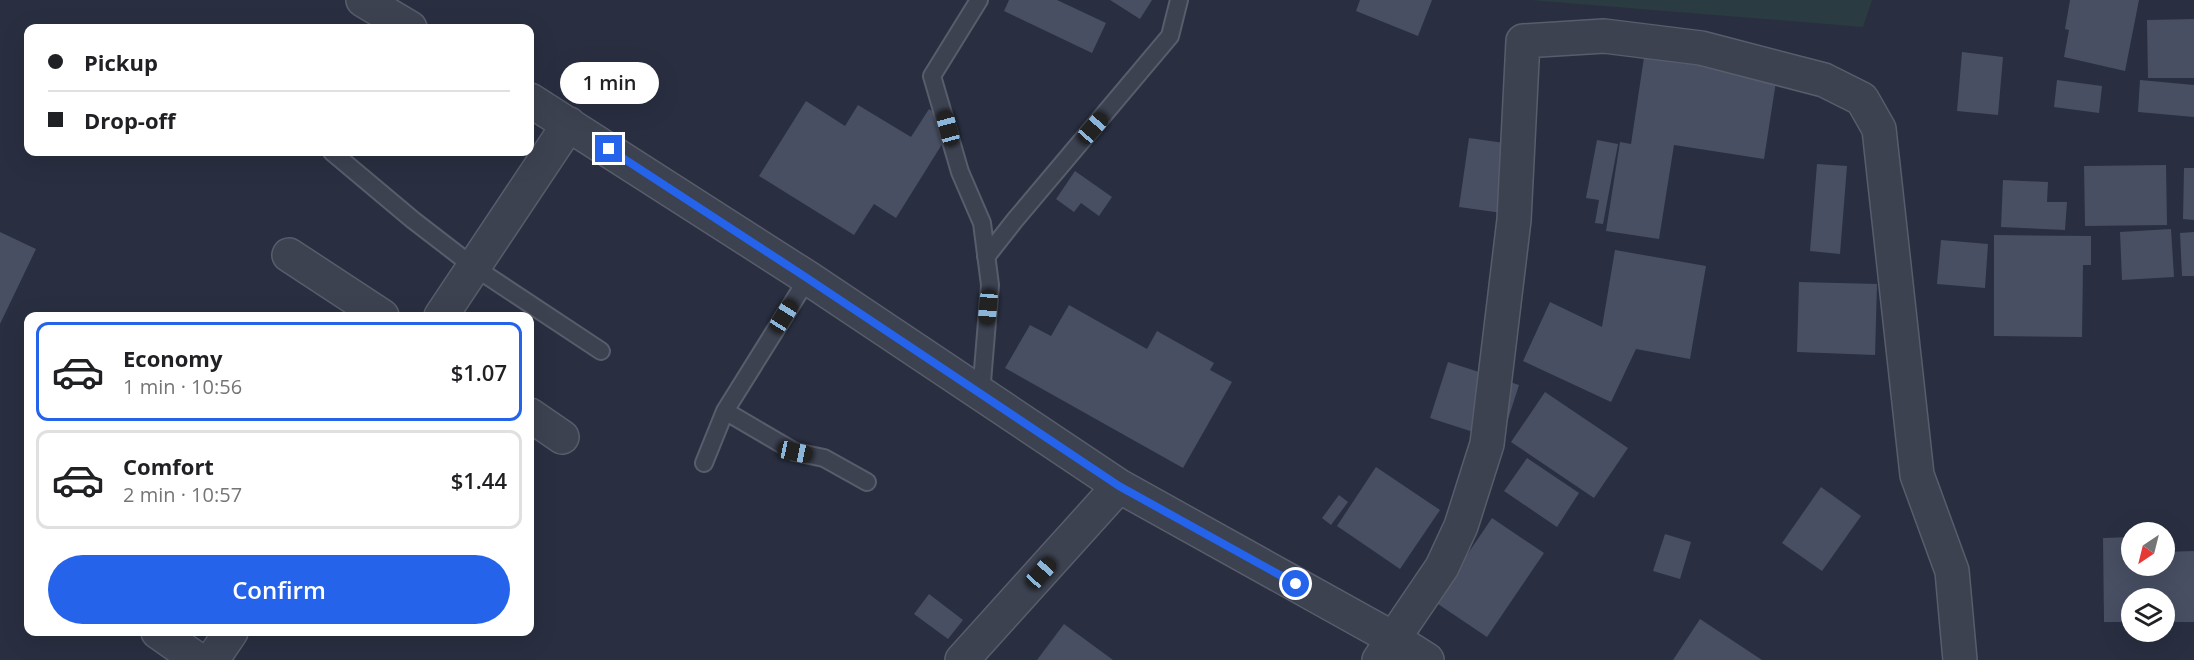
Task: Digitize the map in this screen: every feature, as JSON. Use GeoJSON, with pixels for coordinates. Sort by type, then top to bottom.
{"type":"FeatureCollection","features":[{"type":"Feature","properties":{"kind":"street"},"geometry":{"type":"LineString","coordinates":[[363,0],[403,24]]}},
{"type":"Feature","properties":{"kind":"street"},"geometry":{"type":"LineString","coordinates":[[1386,649],[1442,567],[1461,526],[1487,444],[1514,220],[1523,41],[1604,36],[1701,48],[1824,80],[1862,99],[1879,129],[1917,475],[1952,571],[1960,660]]}},
{"type":"Feature","properties":{"kind":"street"},"geometry":{"type":"LineString","coordinates":[[534,102],[807,278],[1119,486],[1386,649],[1427,660]]}},
{"type":"Feature","properties":{"kind":"street"},"geometry":{"type":"LineString","coordinates":[[444,312],[569,124]]}},
{"type":"Feature","properties":{"kind":"street"},"geometry":{"type":"LineString","coordinates":[[289,255],[376,312]]}},
{"type":"Feature","properties":{"kind":"street"},"geometry":{"type":"LineString","coordinates":[[534,418],[562,437]]}},
{"type":"Feature","properties":{"kind":"street"},"geometry":{"type":"LineString","coordinates":[[962,660],[1119,486]]}},
{"type":"Feature","properties":{"kind":"street"},"geometry":{"type":"LineString","coordinates":[[164,636],[198,660]]}},
{"type":"Feature","properties":{"kind":"street"},"geometry":{"type":"LineString","coordinates":[[212,660],[228,636]]}},
{"type":"Feature","properties":{"kind":"lane"},"geometry":{"type":"LineString","coordinates":[[979,0],[932,76],[960,172],[982,224],[990,285],[981,394]]}},
{"type":"Feature","properties":{"kind":"lane"},"geometry":{"type":"LineString","coordinates":[[986,257],[1170,36],[1179,0]]}},
{"type":"Feature","properties":{"kind":"lane"},"geometry":{"type":"LineString","coordinates":[[337,156],[413,220],[474,267],[601,351]]}},
{"type":"Feature","properties":{"kind":"lane"},"geometry":{"type":"LineString","coordinates":[[704,463],[725,411],[807,278]]}},
{"type":"Feature","properties":{"kind":"lane"},"geometry":{"type":"LineString","coordinates":[[725,411],[795,452],[824,458],[867,482]]}},
{"type":"Feature","properties":{"kind":"shaded area"},"geometry":{"type":"Polygon","coordinates":[[[1530,0],[1872,0],[1863,27],[1530,0]]]}},
{"type":"Feature","properties":{"kind":"building"},"geometry":{"type":"Polygon","coordinates":[[[1009,0],[1057,0],[1106,23],[1092,53],[1004,11],[1009,0]]]}},
{"type":"Feature","properties":{"kind":"building"},"geometry":{"type":"Polygon","coordinates":[[[1110,0],[1152,0],[1140,19],[1110,0]]]}},
{"type":"Feature","properties":{"kind":"building"},"geometry":{"type":"Polygon","coordinates":[[[1360,0],[1432,0],[1418,36],[1356,11],[1360,0]]]}},
{"type":"Feature","properties":{"kind":"building"},"geometry":{"type":"Polygon","coordinates":[[[2070,0],[2139,0],[2125,71],[2064,57],[2069,30],[2065,29],[2070,0]]]}},
{"type":"Feature","properties":{"kind":"building"},"geometry":{"type":"Polygon","coordinates":[[[2194,19],[2194,78],[2148,78],[2147,20],[2194,19]]]}},
{"type":"Feature","properties":{"kind":"building"},"geometry":{"type":"Polygon","coordinates":[[[1646,44],[1777,75],[1764,159],[1674,145],[1659,239],[1606,231],[1620,142],[1631,144],[1646,44]]]}},
{"type":"Feature","properties":{"kind":"building"},"geometry":{"type":"Polygon","coordinates":[[[1962,52],[2003,57],[1998,115],[1957,111],[1962,52]]]}},
{"type":"Feature","properties":{"kind":"building"},"geometry":{"type":"Polygon","coordinates":[[[2057,80],[2102,86],[2099,113],[2054,107],[2057,80]]]}},
{"type":"Feature","properties":{"kind":"building"},"geometry":{"type":"Polygon","coordinates":[[[2140,80],[2194,85],[2194,117],[2138,112],[2140,80]]]}},
{"type":"Feature","properties":{"kind":"building"},"geometry":{"type":"Polygon","coordinates":[[[806,101],[845,126],[858,105],[911,137],[929,109],[954,125],[896,218],[874,204],[854,235],[759,176],[806,101]]]}},
{"type":"Feature","properties":{"kind":"building"},"geometry":{"type":"Polygon","coordinates":[[[1469,138],[1534,147],[1524,216],[1459,207],[1469,138]]]}},
{"type":"Feature","properties":{"kind":"building"},"geometry":{"type":"Polygon","coordinates":[[[1597,140],[1618,144],[1603,224],[1595,223],[1599,200],[1586,198],[1597,140]]]}},
{"type":"Feature","properties":{"kind":"building"},"geometry":{"type":"Polygon","coordinates":[[[1817,164],[1847,166],[1840,254],[1810,251],[1817,164]]]}},
{"type":"Feature","properties":{"kind":"building"},"geometry":{"type":"Polygon","coordinates":[[[2166,165],[2167,225],[2085,226],[2084,166],[2166,165]]]}},
{"type":"Feature","properties":{"kind":"building"},"geometry":{"type":"Polygon","coordinates":[[[2184,168],[2194,168],[2194,220],[2183,219],[2184,168]]]}},
{"type":"Feature","properties":{"kind":"building"},"geometry":{"type":"Polygon","coordinates":[[[1075,171],[1112,197],[1099,216],[1081,203],[1074,212],[1056,199],[1075,171]]]}},
{"type":"Feature","properties":{"kind":"building"},"geometry":{"type":"Polygon","coordinates":[[[2003,180],[2048,182],[2047,202],[2067,202],[2065,230],[2001,227],[2003,180]]]}},
{"type":"Feature","properties":{"kind":"building"},"geometry":{"type":"Polygon","coordinates":[[[2171,229],[2174,277],[2122,280],[2120,232],[2171,229]]]}},
{"type":"Feature","properties":{"kind":"building"},"geometry":{"type":"Polygon","coordinates":[[[0,232],[36,249],[0,324],[0,232]]]}},
{"type":"Feature","properties":{"kind":"building"},"geometry":{"type":"Polygon","coordinates":[[[2194,232],[2194,276],[2182,276],[2180,233],[2194,232]]]}},
{"type":"Feature","properties":{"kind":"building"},"geometry":{"type":"Polygon","coordinates":[[[1994,235],[2091,236],[2091,265],[2083,265],[2082,337],[1994,336],[1994,235]]]}},
{"type":"Feature","properties":{"kind":"building"},"geometry":{"type":"Polygon","coordinates":[[[1941,240],[1988,244],[1985,288],[1937,284],[1941,240]]]}},
{"type":"Feature","properties":{"kind":"building"},"geometry":{"type":"Polygon","coordinates":[[[1615,250],[1706,266],[1690,359],[1636,349],[1611,402],[1523,361],[1550,302],[1602,327],[1615,250]]]}},
{"type":"Feature","properties":{"kind":"building"},"geometry":{"type":"Polygon","coordinates":[[[1799,282],[1877,284],[1875,355],[1797,352],[1799,282]]]}},
{"type":"Feature","properties":{"kind":"building"},"geometry":{"type":"Polygon","coordinates":[[[1069,305],[1147,349],[1157,331],[1214,363],[1210,370],[1232,382],[1183,468],[1005,368],[1030,325],[1051,336],[1069,305]]]}},
{"type":"Feature","properties":{"kind":"building"},"geometry":{"type":"Polygon","coordinates":[[[1448,362],[1519,385],[1501,441],[1430,418],[1448,362]]]}},
{"type":"Feature","properties":{"kind":"building"},"geometry":{"type":"Polygon","coordinates":[[[1545,392],[1628,448],[1594,498],[1511,442],[1545,392]]]}},
{"type":"Feature","properties":{"kind":"building"},"geometry":{"type":"Polygon","coordinates":[[[1527,458],[1579,493],[1557,527],[1504,491],[1527,458]]]}},
{"type":"Feature","properties":{"kind":"building"},"geometry":{"type":"Polygon","coordinates":[[[1376,467],[1440,510],[1400,569],[1337,526],[1376,467]]]}},
{"type":"Feature","properties":{"kind":"building"},"geometry":{"type":"Polygon","coordinates":[[[1821,487],[1861,516],[1822,571],[1782,543],[1821,487]]]}},
{"type":"Feature","properties":{"kind":"building"},"geometry":{"type":"Polygon","coordinates":[[[1339,495],[1348,502],[1331,525],[1322,518],[1339,495]]]}},
{"type":"Feature","properties":{"kind":"building"},"geometry":{"type":"Polygon","coordinates":[[[1492,518],[1544,553],[1487,637],[1435,602],[1492,518]]]}},
{"type":"Feature","properties":{"kind":"building"},"geometry":{"type":"Polygon","coordinates":[[[1665,534],[1691,542],[1680,579],[1653,571],[1665,534]]]}},
{"type":"Feature","properties":{"kind":"building"},"geometry":{"type":"Polygon","coordinates":[[[2121,537],[2121,576],[2175,576],[2175,552],[2194,551],[2194,622],[2175,622],[2175,588],[2121,588],[2121,622],[2104,622],[2103,538],[2121,537]]]}},
{"type":"Feature","properties":{"kind":"building"},"geometry":{"type":"Polygon","coordinates":[[[929,594],[963,620],[948,639],[914,614],[929,594]]]}},
{"type":"Feature","properties":{"kind":"building"},"geometry":{"type":"Polygon","coordinates":[[[1700,619],[1762,660],[1673,660],[1700,619]]]}},
{"type":"Feature","properties":{"kind":"building"},"geometry":{"type":"Polygon","coordinates":[[[1064,624],[1113,660],[1037,660],[1064,624]]]}},
{"type":"Feature","properties":{"kind":"route"},"geometry":{"type":"LineString","coordinates":[[609,149],[1119,486],[1296,584]]}}]}
